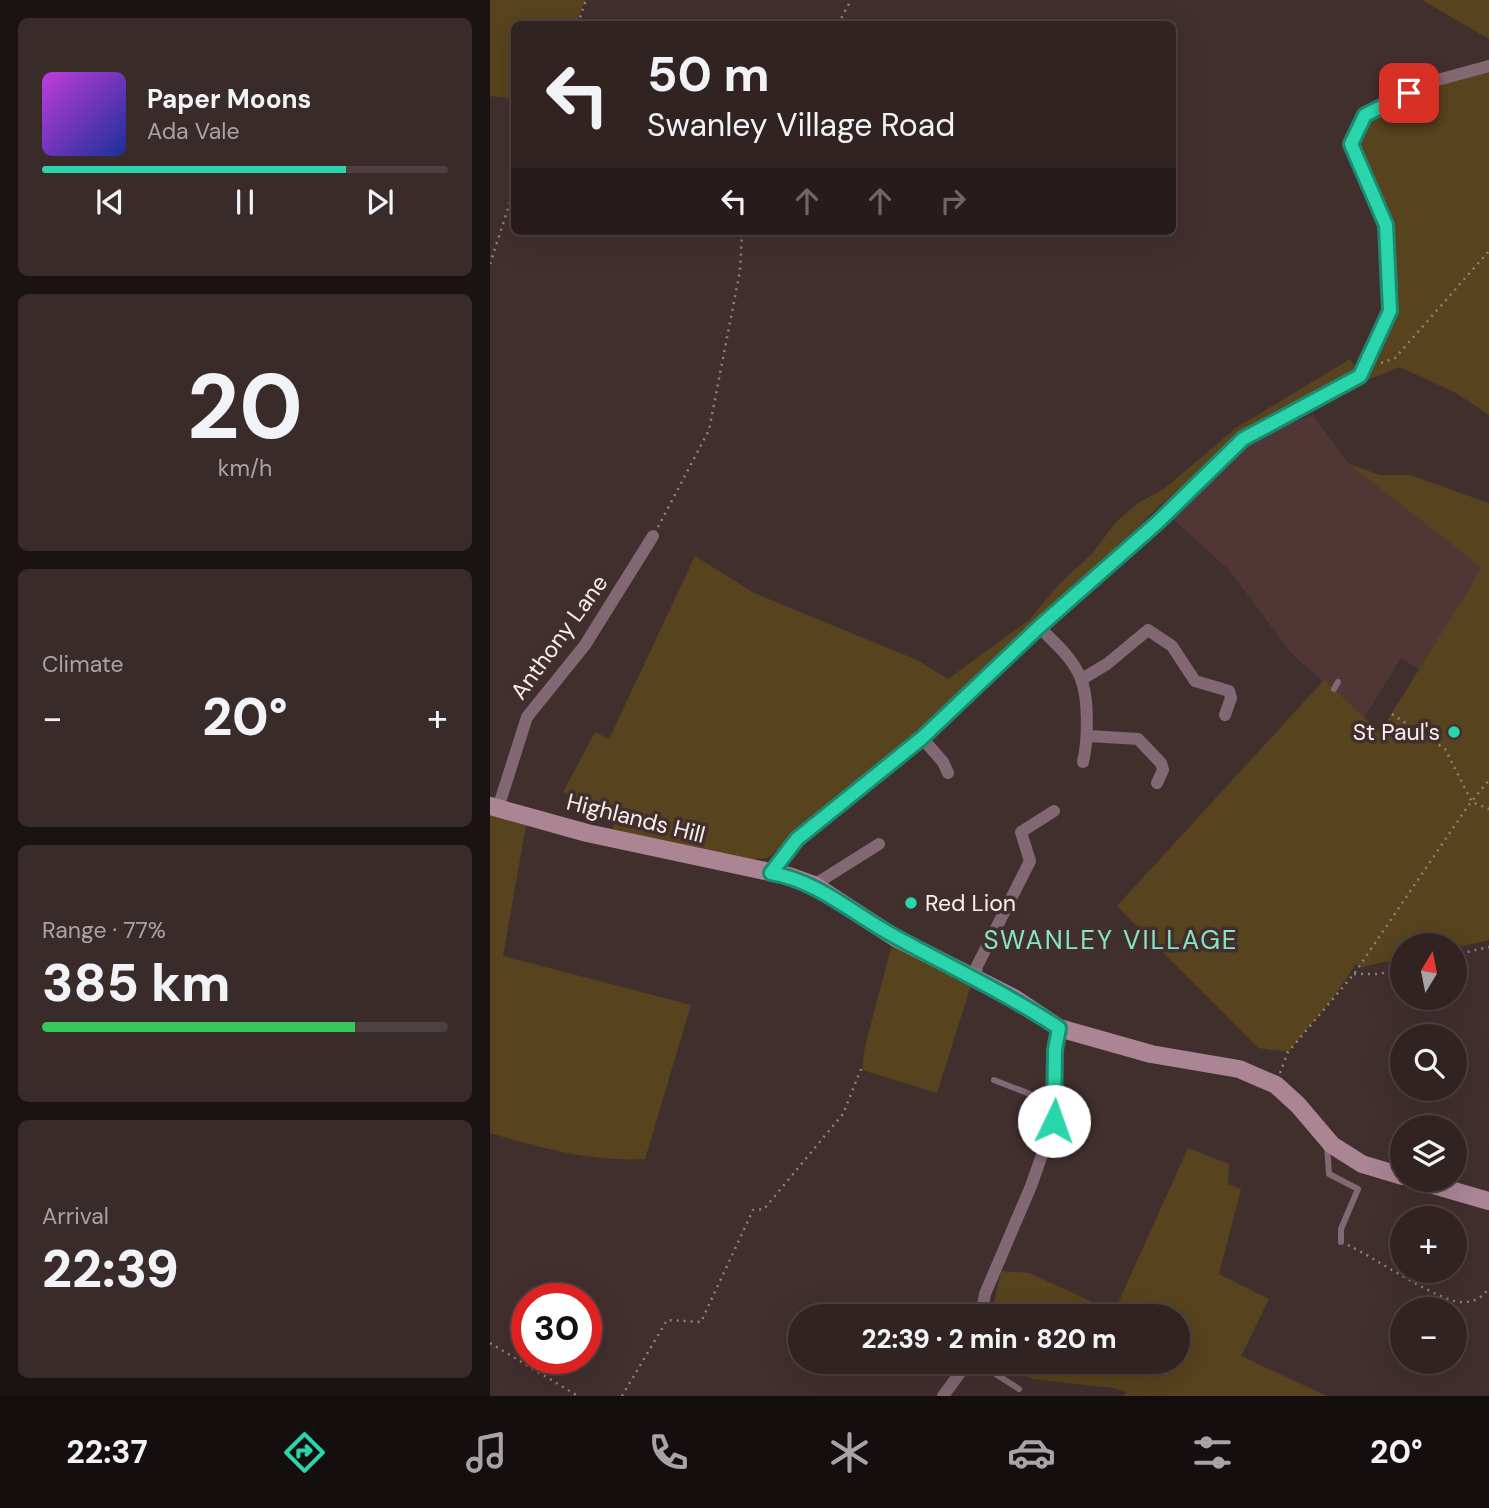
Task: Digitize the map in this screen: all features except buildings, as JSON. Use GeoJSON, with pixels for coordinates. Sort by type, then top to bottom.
{"type":"FeatureCollection","features":[{"type":"Feature","properties":{"kind":"street"},"geometry":{"type":"LineString","coordinates":[[771,873],[797,839],[922,738],[1039,627],[1158,522],[1243,439],[1360,376],[1390,311],[1386,225],[1351,144],[1365,115],[1430,82],[1489,66]]}},
{"type":"Feature","properties":{"kind":"street","name":"Anthony Lane"},"geometry":{"type":"LineString","coordinates":[[494,807],[527,717],[585,645],[653,537]]}},
{"type":"Feature","properties":{"kind":"street"},"geometry":{"type":"LineString","coordinates":[[1039,627],[1065,653],[1082,680],[1088,736],[1083,762]]}},
{"type":"Feature","properties":{"kind":"street"},"geometry":{"type":"LineString","coordinates":[[1082,680],[1108,664],[1148,630],[1172,646],[1195,681],[1229,691],[1231,698],[1226,715]]}},
{"type":"Feature","properties":{"kind":"street"},"geometry":{"type":"LineString","coordinates":[[1088,736],[1138,739],[1160,763],[1163,770],[1157,783]]}},
{"type":"Feature","properties":{"kind":"street"},"geometry":{"type":"LineString","coordinates":[[922,738],[943,762],[947,773]]}},
{"type":"Feature","properties":{"kind":"street","name":"Highlands Hill"},"geometry":{"type":"LineString","coordinates":[[494,807],[587,833],[814,885],[858,915],[1014,998],[1059,1028],[1151,1054],[1239,1069],[1276,1085]]}},
{"type":"Feature","properties":{"kind":"street"},"geometry":{"type":"LineString","coordinates":[[975,979],[977,966],[1030,861],[1021,832],[1054,811]]}},
{"type":"Feature","properties":{"kind":"street"},"geometry":{"type":"LineString","coordinates":[[814,885],[878,844]]}},
{"type":"Feature","properties":{"kind":"street"},"geometry":{"type":"LineString","coordinates":[[983,1304],[1054,1121],[1055,1050],[1059,1028]]}},
{"type":"Feature","properties":{"kind":"street"},"geometry":{"type":"LineString","coordinates":[[1276,1085],[1298,1105],[1327,1140],[1362,1164],[1390,1172]]}},
{"type":"Feature","properties":{"kind":"street"},"geometry":{"type":"LineString","coordinates":[[1458,1192],[1489,1201]]}},
{"type":"Feature","properties":{"kind":"street"},"geometry":{"type":"LineString","coordinates":[[943,1396],[959,1374]]}},
{"type":"Feature","properties":{"kind":"lane"},"geometry":{"type":"LineString","coordinates":[[994,1080],[1055,1104]]}},
{"type":"Feature","properties":{"kind":"lane"},"geometry":{"type":"LineString","coordinates":[[1327,1140],[1329,1174],[1355,1186],[1358,1192],[1341,1229],[1341,1242]]}},
{"type":"Feature","properties":{"kind":"lane"},"geometry":{"type":"LineString","coordinates":[[996,1374],[1019,1389]]}},
{"type":"Feature","properties":{"kind":"path"},"geometry":{"type":"LineString","coordinates":[[579,21],[586,0]]}},
{"type":"Feature","properties":{"kind":"path"},"geometry":{"type":"LineString","coordinates":[[840,21],[851,0]]}},
{"type":"Feature","properties":{"kind":"path"},"geometry":{"type":"LineString","coordinates":[[490,264],[511,199]]}},
{"type":"Feature","properties":{"kind":"path"},"geometry":{"type":"LineString","coordinates":[[653,537],[709,430],[740,271],[742,235]]}},
{"type":"Feature","properties":{"kind":"path"},"geometry":{"type":"LineString","coordinates":[[1364,368],[1395,358],[1489,251]]}},
{"type":"Feature","properties":{"kind":"path"},"geometry":{"type":"LineString","coordinates":[[1392,713],[1446,749],[1472,802],[1489,809]]}},
{"type":"Feature","properties":{"kind":"path"},"geometry":{"type":"LineString","coordinates":[[1276,1085],[1288,1052],[1354,974],[1489,780]]}},
{"type":"Feature","properties":{"kind":"path"},"geometry":{"type":"LineString","coordinates":[[1467,952],[1489,947]]}},
{"type":"Feature","properties":{"kind":"path"},"geometry":{"type":"LineString","coordinates":[[1354,974],[1390,971]]}},
{"type":"Feature","properties":{"kind":"path"},"geometry":{"type":"LineString","coordinates":[[622,1396],[667,1320],[702,1322],[753,1210],[764,1209],[843,1114],[861,1069]]}},
{"type":"Feature","properties":{"kind":"path"},"geometry":{"type":"LineString","coordinates":[[1341,1242],[1452,1301],[1473,1302],[1485,1296],[1489,1287]]}},
{"type":"Feature","properties":{"kind":"path"},"geometry":{"type":"LineString","coordinates":[[490,1343],[578,1396]]}},
{"type":"Feature","properties":{"kind":"shaded area"},"geometry":{"type":"Polygon","coordinates":[[[490,0],[585,0],[577,21],[511,21],[511,99],[490,96],[490,0]]]}},
{"type":"Feature","properties":{"kind":"shaded area"},"geometry":{"type":"Polygon","coordinates":[[[1422,0],[1489,0],[1489,39],[1422,0]]]}},
{"type":"Feature","properties":{"kind":"shaded area"},"geometry":{"type":"Polygon","coordinates":[[[1489,72],[1489,415],[1456,393],[1400,367],[1291,410],[1243,434],[1157,508],[1039,627],[924,729],[879,763],[768,858],[751,859],[611,835],[616,817],[563,792],[595,732],[609,739],[695,556],[754,593],[917,660],[948,679],[1029,620],[1060,583],[1092,554],[1115,523],[1138,503],[1165,488],[1236,428],[1350,359],[1360,375],[1390,311],[1386,225],[1351,144],[1365,115],[1434,85],[1489,72]]]}},
{"type":"Feature","properties":{"kind":"shaded area"},"geometry":{"type":"Polygon","coordinates":[[[1313,415],[1349,464],[1483,568],[1420,670],[1401,658],[1364,718],[1292,654],[1230,571],[1171,517],[1263,432],[1313,415]]]}},
{"type":"Feature","properties":{"kind":"shaded area"},"geometry":{"type":"Polygon","coordinates":[[[1349,464],[1380,475],[1410,475],[1489,503],[1489,940],[1467,945],[1467,933],[1390,933],[1390,961],[1362,967],[1356,964],[1333,998],[1288,1052],[1258,1048],[1117,906],[1324,680],[1380,732],[1482,568],[1349,464]]]}},
{"type":"Feature","properties":{"kind":"shaded area"},"geometry":{"type":"Polygon","coordinates":[[[490,812],[527,820],[503,956],[691,1005],[645,1159],[586,1156],[547,1149],[490,1133],[490,812]]]}},
{"type":"Feature","properties":{"kind":"shaded area"},"geometry":{"type":"Polygon","coordinates":[[[894,937],[973,979],[937,1093],[862,1070],[865,1046],[894,937]]]}},
{"type":"Feature","properties":{"kind":"shaded area"},"geometry":{"type":"Polygon","coordinates":[[[1188,1148],[1229,1164],[1228,1184],[1241,1189],[1219,1274],[1269,1299],[1241,1356],[1327,1396],[1124,1396],[1126,1392],[1113,1388],[1032,1379],[1023,1374],[1190,1374],[1190,1304],[1118,1304],[1188,1148]]]}},
{"type":"Feature","properties":{"kind":"shaded area"},"geometry":{"type":"Polygon","coordinates":[[[1001,1271],[1029,1273],[1097,1304],[994,1304],[1001,1271]]]}},
{"type":"Feature","properties":{"kind":"place","name":"St Paul's"},"geometry":{"type":"Point","coordinates":[1454,732]}},
{"type":"Feature","properties":{"kind":"place","name":"Red Lion"},"geometry":{"type":"Point","coordinates":[911,903]}},
{"type":"Feature","properties":{"kind":"district","name":"SWANLEY VILLAGE"},"geometry":{"type":"Point","coordinates":[1111,940]}},
{"type":"Feature","properties":{"kind":"route"},"geometry":{"type":"LineString","coordinates":[[1054,1121],[1055,1050],[1059,1028],[1014,998],[894,937],[814,885],[771,873],[797,839],[922,738],[1039,627],[1158,522],[1243,439],[1360,376],[1390,311],[1386,225],[1351,144],[1365,115],[1409,93]]}}]}
